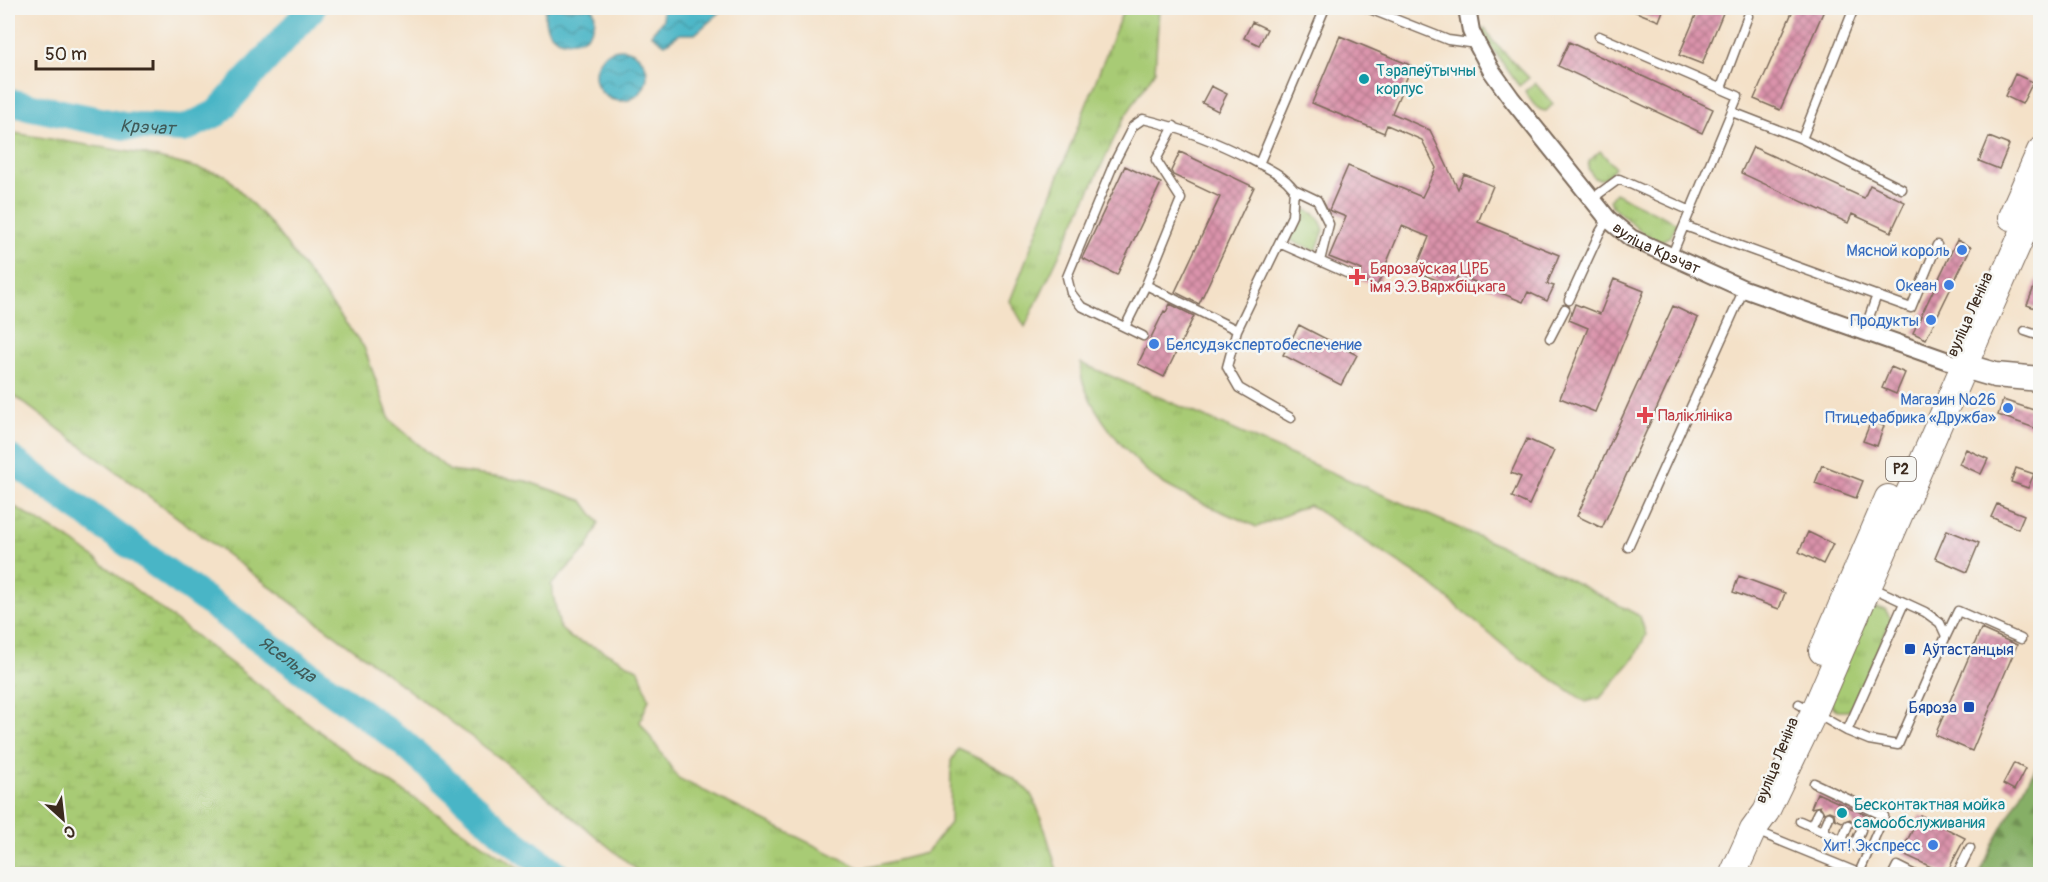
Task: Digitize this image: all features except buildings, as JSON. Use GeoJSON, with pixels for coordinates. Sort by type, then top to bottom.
{"type":"FeatureCollection","features":[{"type":"Feature","properties":{"kind":"main road","name":"вуліца Леніна"},"geometry":{"type":"LineString","coordinates":[[1753,830],[1756,806],[1807,708],[1862,582],[1956,364],[2040,151]]}},
{"type":"Feature","properties":{"kind":"main road","name":"вуліца Леніна"},"geometry":{"type":"LineString","coordinates":[[1956,364],[2040,194]]}},
{"type":"Feature","properties":{"kind":"main road"},"geometry":{"type":"LineString","coordinates":[[1956,364],[1995,375],[2040,379]]}},
{"type":"Feature","properties":{"kind":"main road","name":"Р2"},"geometry":{"type":"LineString","coordinates":[[1733,874],[1753,830]]}},
{"type":"Feature","properties":{"kind":"street","name":"вуліца Крэчат"},"geometry":{"type":"LineString","coordinates":[[1467,8],[1471,31],[1491,70],[1608,219],[1631,238],[1744,289],[1956,364]]}},
{"type":"Feature","properties":{"kind":"lane"},"geometry":{"type":"LineString","coordinates":[[1259,164],[1326,8]]}},
{"type":"Feature","properties":{"kind":"lane"},"geometry":{"type":"LineString","coordinates":[[1367,8],[1448,40],[1477,44]]}},
{"type":"Feature","properties":{"kind":"lane"},"geometry":{"type":"LineString","coordinates":[[1802,138],[1854,8]]}},
{"type":"Feature","properties":{"kind":"lane"},"geometry":{"type":"LineString","coordinates":[[1721,88],[1748,16]]}},
{"type":"Feature","properties":{"kind":"lane"},"geometry":{"type":"LineString","coordinates":[[1599,36],[1738,96],[1671,256]]}},
{"type":"Feature","properties":{"kind":"lane"},"geometry":{"type":"LineString","coordinates":[[1732,112],[1802,138],[1902,189]]}},
{"type":"Feature","properties":{"kind":"lane"},"geometry":{"type":"LineString","coordinates":[[1143,336],[1081,306],[1071,293],[1067,277],[1114,163],[1133,126],[1143,119],[1174,126],[1218,142],[1284,177],[1294,189],[1317,200],[1329,224],[1320,261]]}},
{"type":"Feature","properties":{"kind":"lane"},"geometry":{"type":"LineString","coordinates":[[1125,327],[1146,285],[1181,199],[1156,160],[1174,126]]}},
{"type":"Feature","properties":{"kind":"lane"},"geometry":{"type":"LineString","coordinates":[[1593,198],[1619,179],[1691,212]]}},
{"type":"Feature","properties":{"kind":"lane"},"geometry":{"type":"LineString","coordinates":[[1291,418],[1239,388],[1227,367],[1237,330],[1292,216],[1294,189]]}},
{"type":"Feature","properties":{"kind":"lane"},"geometry":{"type":"LineString","coordinates":[[1569,300],[1608,219]]}},
{"type":"Feature","properties":{"kind":"lane"},"geometry":{"type":"LineString","coordinates":[[1685,226],[1911,308],[1937,245]]}},
{"type":"Feature","properties":{"kind":"lane"},"geometry":{"type":"LineString","coordinates":[[1279,243],[1351,275]]}},
{"type":"Feature","properties":{"kind":"lane"},"geometry":{"type":"LineString","coordinates":[[1146,285],[1237,330]]}},
{"type":"Feature","properties":{"kind":"lane"},"geometry":{"type":"LineString","coordinates":[[1628,547],[1744,289]]}},
{"type":"Feature","properties":{"kind":"lane"},"geometry":{"type":"LineString","coordinates":[[1864,331],[1877,296]]}},
{"type":"Feature","properties":{"kind":"lane"},"geometry":{"type":"LineString","coordinates":[[1550,338],[1565,309]]}},
{"type":"Feature","properties":{"kind":"lane"},"geometry":{"type":"LineString","coordinates":[[2025,331],[2040,336]]}},
{"type":"Feature","properties":{"kind":"lane"},"geometry":{"type":"LineString","coordinates":[[1862,582],[1925,612],[1940,623],[1946,636]]}},
{"type":"Feature","properties":{"kind":"lane"},"geometry":{"type":"LineString","coordinates":[[1847,731],[1904,603]]}},
{"type":"Feature","properties":{"kind":"lane"},"geometry":{"type":"LineString","coordinates":[[1807,708],[1847,731],[1869,740],[1898,745],[1959,611],[2020,639]]}},
{"type":"Feature","properties":{"kind":"lane"},"geometry":{"type":"LineString","coordinates":[[1753,830],[1860,874],[1884,816],[1868,812],[1826,793],[1814,783]]}},
{"type":"Feature","properties":{"kind":"lane"},"geometry":{"type":"LineString","coordinates":[[1811,826],[1818,812]]}},
{"type":"Feature","properties":{"kind":"lane"},"geometry":{"type":"LineString","coordinates":[[1823,831],[1829,817]]}},
{"type":"Feature","properties":{"kind":"lane"},"geometry":{"type":"LineString","coordinates":[[1800,821],[1868,852]]}},
{"type":"Feature","properties":{"kind":"lane"},"geometry":{"type":"LineString","coordinates":[[1842,840],[1848,825]]}},
{"type":"Feature","properties":{"kind":"lane"},"geometry":{"type":"LineString","coordinates":[[1854,846],[1861,830]]}},
{"type":"Feature","properties":{"kind":"lane"},"geometry":{"type":"LineString","coordinates":[[1957,874],[1970,848]]}},
{"type":"Feature","properties":{"kind":"lane"},"geometry":{"type":"LineString","coordinates":[[1893,874],[1897,866],[1913,874]]}},
{"type":"Feature","properties":{"kind":"green space"},"geometry":{"type":"Polygon","coordinates":[[[1124,8],[1159,8],[1155,71],[1124,118],[1025,327],[1010,301],[1124,8]]]}},
{"type":"Feature","properties":{"kind":"green space"},"geometry":{"type":"Polygon","coordinates":[[[1485,28],[1492,40],[1529,78],[1519,86],[1484,37],[1481,29],[1485,28]]]}},
{"type":"Feature","properties":{"kind":"green space"},"geometry":{"type":"Polygon","coordinates":[[[1535,83],[1553,104],[1546,111],[1536,107],[1525,91],[1535,83]]]}},
{"type":"Feature","properties":{"kind":"green space"},"geometry":{"type":"Polygon","coordinates":[[[8,132],[142,154],[225,175],[271,224],[364,347],[390,420],[450,471],[526,481],[583,501],[599,523],[587,548],[551,585],[560,628],[571,638],[602,650],[639,670],[649,699],[640,722],[678,778],[862,869],[926,853],[950,823],[951,761],[958,749],[1005,773],[1029,792],[1041,818],[1058,874],[642,874],[505,762],[8,391],[8,132]]]}},
{"type":"Feature","properties":{"kind":"green space"},"geometry":{"type":"Polygon","coordinates":[[[1600,151],[1615,167],[1609,175],[1601,179],[1594,178],[1588,168],[1589,161],[1600,151]]]}},
{"type":"Feature","properties":{"kind":"green space"},"geometry":{"type":"Polygon","coordinates":[[[1615,193],[1677,223],[1671,236],[1661,241],[1645,235],[1612,206],[1610,200],[1615,193]]]}},
{"type":"Feature","properties":{"kind":"green space"},"geometry":{"type":"Polygon","coordinates":[[[1303,209],[1316,216],[1324,230],[1316,251],[1290,240],[1303,209]]]}},
{"type":"Feature","properties":{"kind":"green space"},"geometry":{"type":"Polygon","coordinates":[[[1081,363],[1532,560],[1640,616],[1646,635],[1634,658],[1600,698],[1586,702],[1510,651],[1427,581],[1309,505],[1257,527],[1198,501],[1152,476],[1124,447],[1097,412],[1082,377],[1081,363]]]}},
{"type":"Feature","properties":{"kind":"green space"},"geometry":{"type":"Polygon","coordinates":[[[8,503],[74,542],[359,762],[528,874],[8,874],[8,503]]]}},
{"type":"Feature","properties":{"kind":"green space"},"geometry":{"type":"Polygon","coordinates":[[[1874,608],[1885,609],[1891,620],[1852,707],[1848,711],[1838,711],[1828,698],[1866,611],[1874,608]]]}},
{"type":"Feature","properties":{"kind":"green space"},"geometry":{"type":"Polygon","coordinates":[[[2040,760],[2040,874],[1980,874],[1993,844],[2040,760]]]}},
{"type":"Feature","properties":{"kind":"water"},"geometry":{"type":"Polygon","coordinates":[[[546,8],[593,8],[595,22],[590,32],[582,39],[560,40],[551,34],[546,23],[546,8]]]}},
{"type":"Feature","properties":{"kind":"water"},"geometry":{"type":"Polygon","coordinates":[[[662,8],[725,8],[695,34],[680,34],[665,44],[651,34],[663,20],[662,8]]]}},
{"type":"Feature","properties":{"kind":"water"},"geometry":{"type":"Polygon","coordinates":[[[621,49],[631,51],[639,57],[645,65],[647,75],[645,85],[639,93],[631,99],[621,101],[611,99],[603,93],[597,85],[595,75],[597,65],[603,57],[611,51],[621,49]]]}},
{"type":"Feature","properties":{"kind":"waterway","name":"Крэчат"},"geometry":{"type":"LineString","coordinates":[[8,102],[124,126],[184,129],[217,113],[312,8]]}},
{"type":"Feature","properties":{"kind":"waterway","name":"Ясельда"},"geometry":{"type":"LineString","coordinates":[[8,457],[401,741],[505,835],[556,874]]}},
{"type":"Feature","properties":{"kind":"waterway"},"geometry":{"type":"LineString","coordinates":[[542,874],[543,865]]}},
{"type":"Feature","properties":{"kind":"place","name":"Тэрапеўтычны корпус"},"geometry":{"type":"Point","coordinates":[1364,79]}},
{"type":"Feature","properties":{"kind":"place","name":"Мясной король"},"geometry":{"type":"Point","coordinates":[1962,250]}},
{"type":"Feature","properties":{"kind":"place","name":"Бярозаўская ЦРБ імя Э.Э.Вяржбіцкага"},"geometry":{"type":"Point","coordinates":[1357,277]}},
{"type":"Feature","properties":{"kind":"place","name":"Океан"},"geometry":{"type":"Point","coordinates":[1949,285]}},
{"type":"Feature","properties":{"kind":"place","name":"Продукты"},"geometry":{"type":"Point","coordinates":[1931,320]}},
{"type":"Feature","properties":{"kind":"place","name":"Белсудэкспертобеспечение"},"geometry":{"type":"Point","coordinates":[1154,344]}},
{"type":"Feature","properties":{"kind":"place","name":"Магазин №26 Птицефабрика «Дружба»"},"geometry":{"type":"Point","coordinates":[2008,408]}},
{"type":"Feature","properties":{"kind":"place","name":"Паліклініка"},"geometry":{"type":"Point","coordinates":[1645,415]}},
{"type":"Feature","properties":{"kind":"place","name":"Аўтастанцыя"},"geometry":{"type":"Point","coordinates":[1910,649]}},
{"type":"Feature","properties":{"kind":"place","name":"Бяроза"},"geometry":{"type":"Point","coordinates":[1969,707]}},
{"type":"Feature","properties":{"kind":"place","name":"Бесконтактная мойка самообслуживания"},"geometry":{"type":"Point","coordinates":[1842,813]}},
{"type":"Feature","properties":{"kind":"place","name":"Хит! Экспресс"},"geometry":{"type":"Point","coordinates":[1933,845]}}]}
